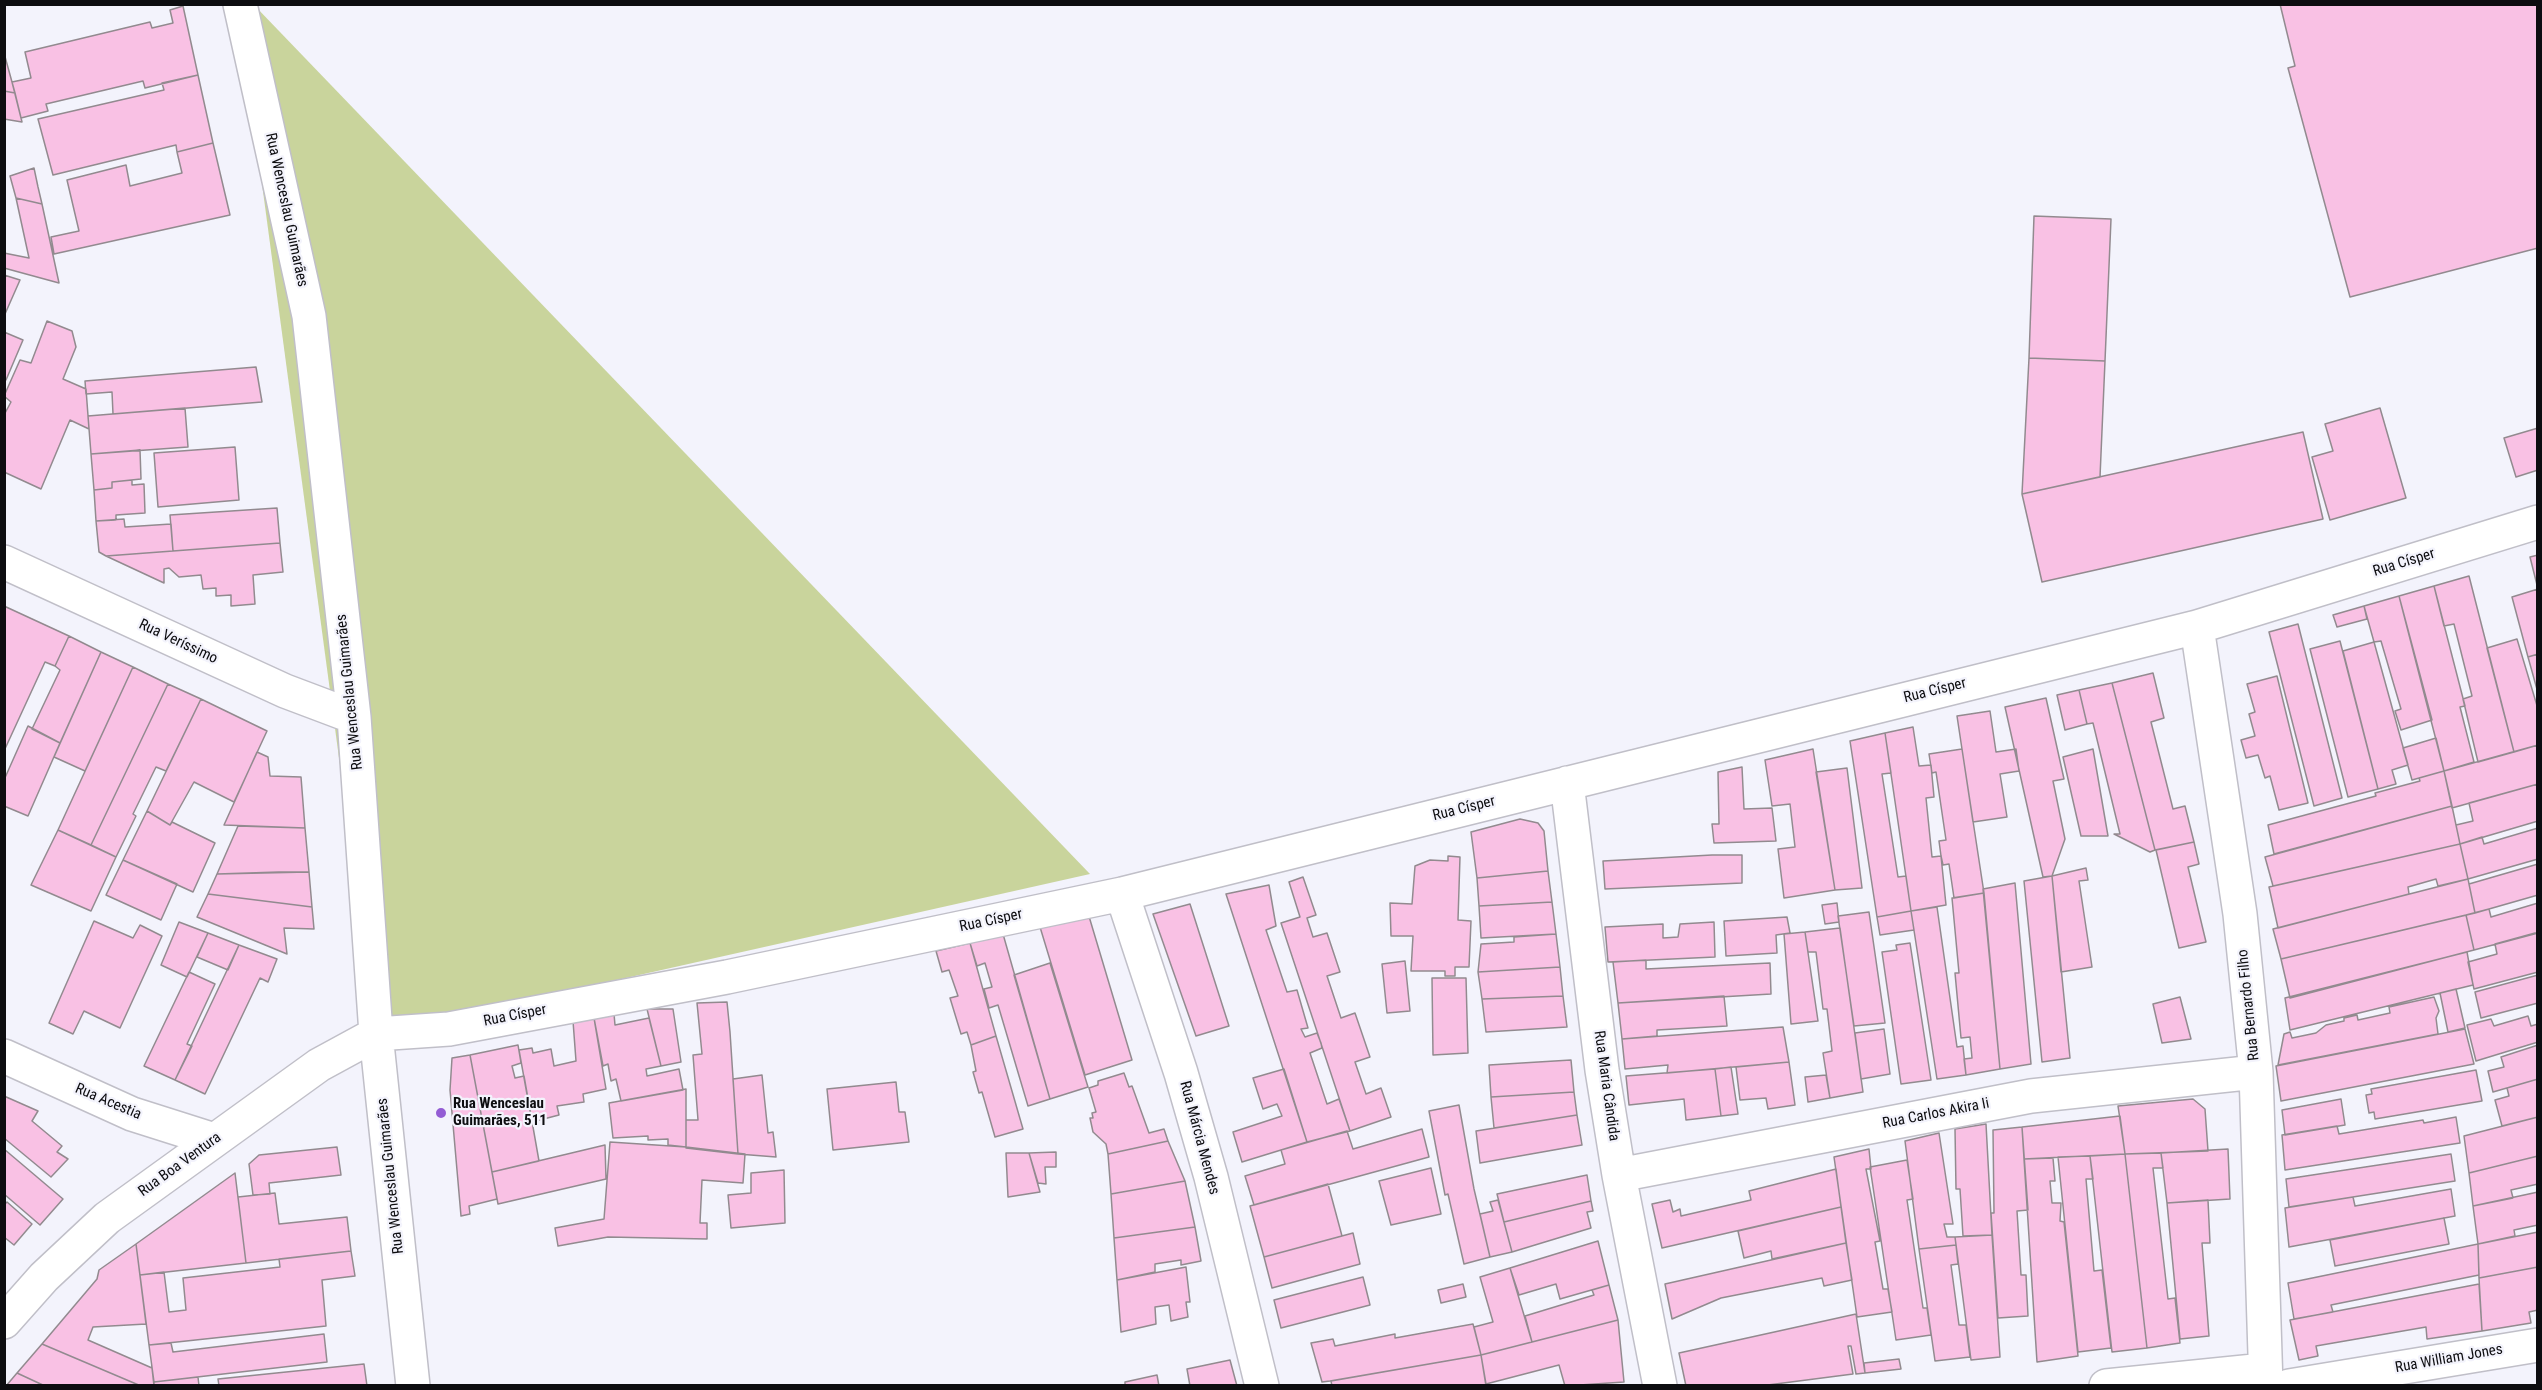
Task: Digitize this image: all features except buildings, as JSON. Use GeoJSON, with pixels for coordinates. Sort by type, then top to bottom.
{"type":"FeatureCollection","features":[{"type":"Feature","properties":{"kind":"street","name":"Rua Wenceslau Guimarães"},"geometry":{"type":"LineString","coordinates":[[240,4],[309,316],[354,717],[376,1034],[413,1386]]}},
{"type":"Feature","properties":{"kind":"street","name":"Rua Císper"},"geometry":{"type":"LineString","coordinates":[[376,1034],[449,1029],[728,977],[1122,894],[2197,627],[2538,522]]}},
{"type":"Feature","properties":{"kind":"street","name":"Rua Veríssimo"},"geometry":{"type":"LineString","coordinates":[[4,562],[285,691],[354,717]]}},
{"type":"Feature","properties":{"kind":"street","name":"Rua Bernardo Filho"},"geometry":{"type":"LineString","coordinates":[[2197,627],[2240,914],[2256,1072],[2273,1380]]}},
{"type":"Feature","properties":{"kind":"street","name":"Rua Maria Cândida"},"geometry":{"type":"LineString","coordinates":[[1567,783],[1601,1059],[1619,1175],[1660,1386]]}},
{"type":"Feature","properties":{"kind":"street","name":"Rua Márcia Mendes"},"geometry":{"type":"LineString","coordinates":[[1122,894],[1181,1073],[1211,1178],[1262,1386]]}},
{"type":"Feature","properties":{"kind":"street","name":"Rua Boa Ventura"},"geometry":{"type":"LineString","coordinates":[[4,1322],[44,1276],[107,1218],[319,1065],[376,1034]]}},
{"type":"Feature","properties":{"kind":"street","name":"Rua Acestia"},"geometry":{"type":"LineString","coordinates":[[4,1056],[132,1114],[214,1140]]}},
{"type":"Feature","properties":{"kind":"street","name":"Rua Carlos Akira Ii"},"geometry":{"type":"LineString","coordinates":[[1619,1175],[2031,1096],[2256,1072]]}},
{"type":"Feature","properties":{"kind":"street","name":"Rua William Jones"},"geometry":{"type":"LineString","coordinates":[[2106,1386],[2273,1380],[2538,1345]]}},
{"type":"Feature","properties":{"kind":"green space"},"geometry":{"type":"Polygon","coordinates":[[[238,5],[254,5],[1090,874],[376,1034],[238,5]]]}},
{"type":"Feature","properties":{"kind":"place","name":"Rua Wenceslau Guimarães, 511"},"geometry":{"type":"Point","coordinates":[441,1113]}}]}
